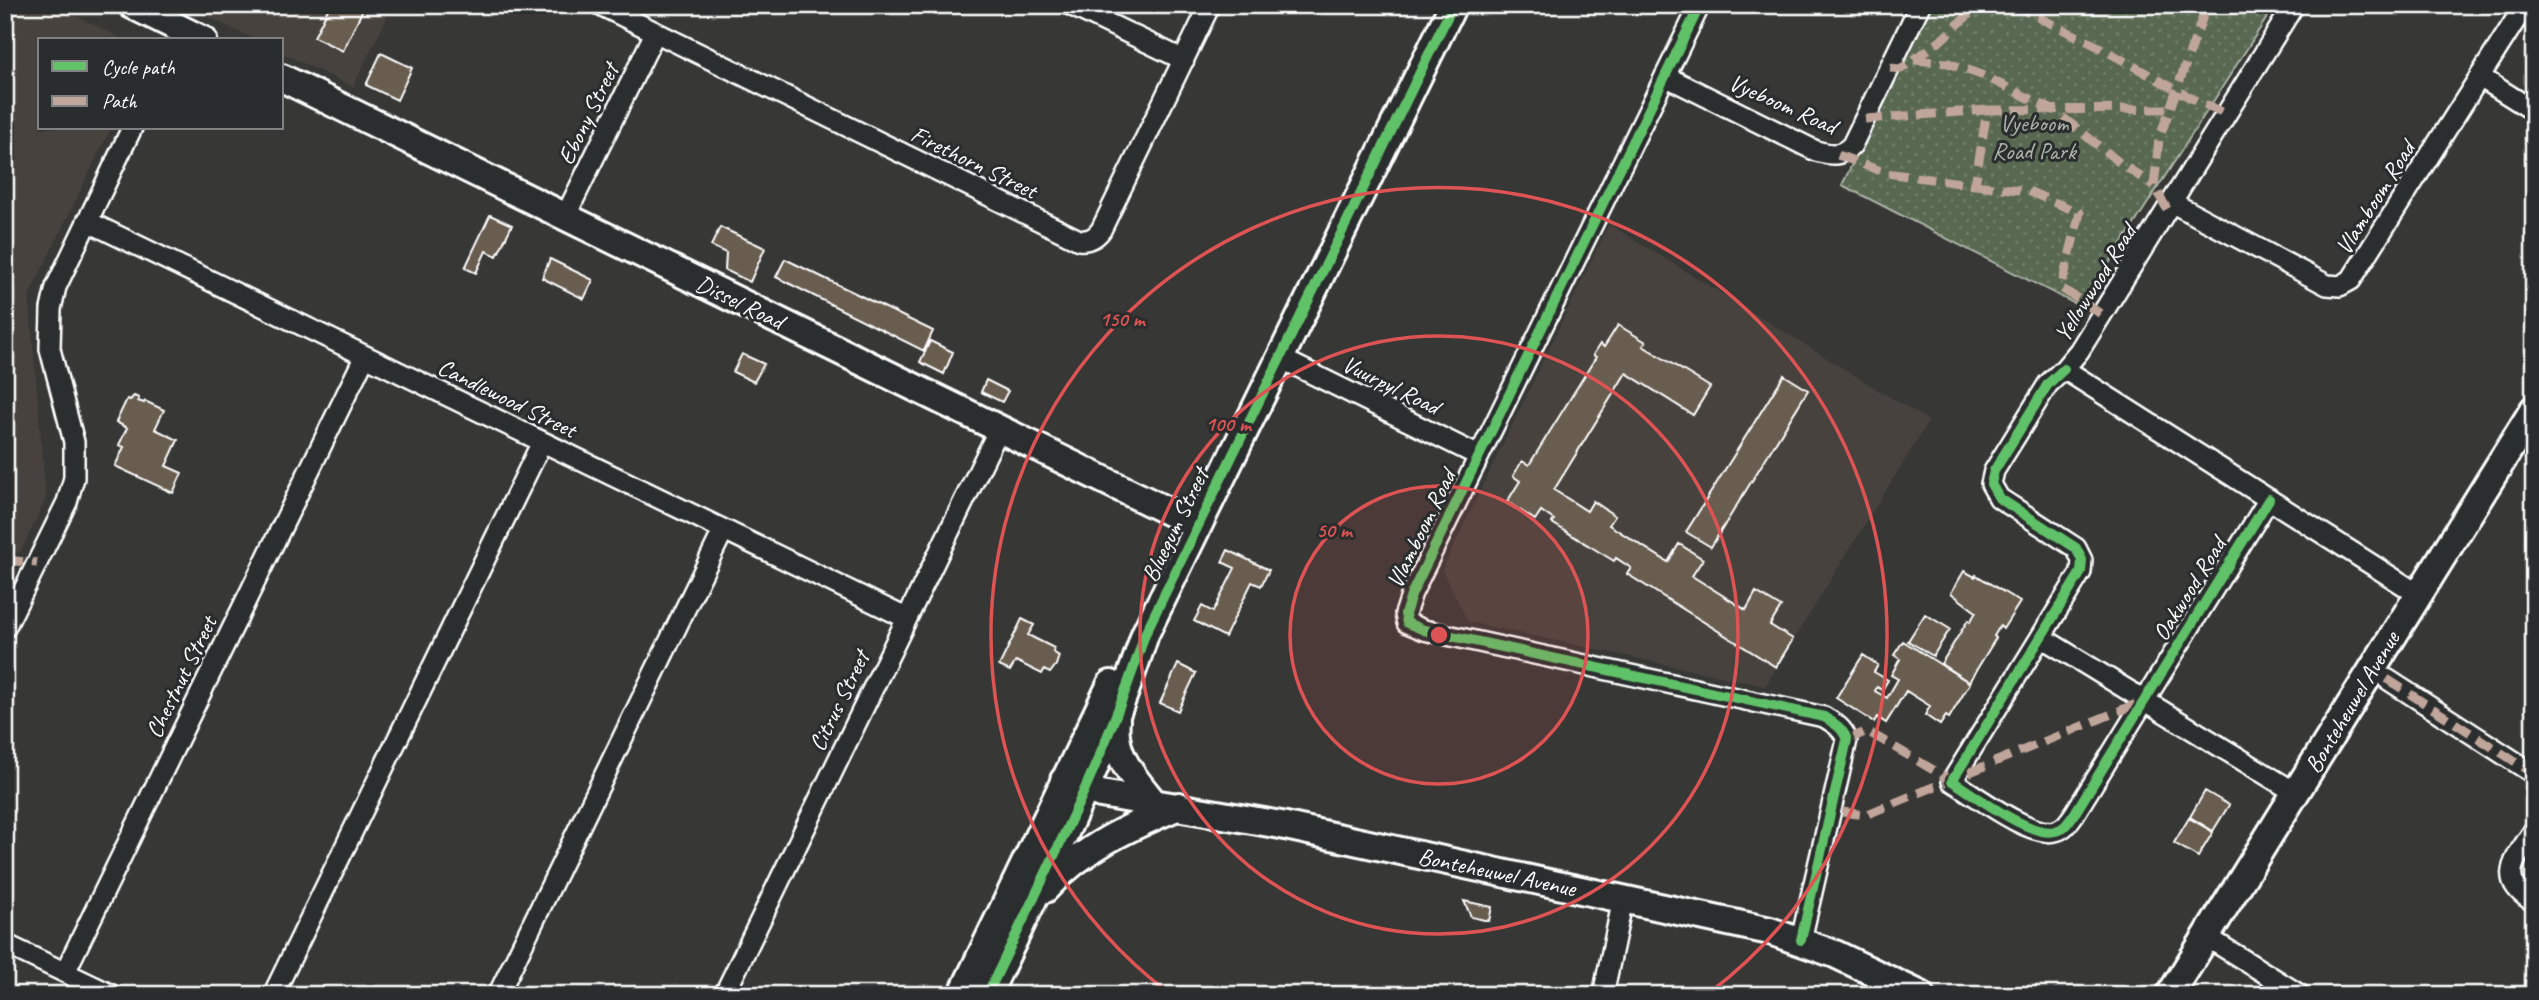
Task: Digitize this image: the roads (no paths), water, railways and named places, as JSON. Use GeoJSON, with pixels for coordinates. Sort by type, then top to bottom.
{"type":"FeatureCollection","features":[{"type":"Feature","properties":{"kind":"street"},"geometry":{"type":"LineString","coordinates":[[132,5],[177,34],[194,38]]}},
{"type":"Feature","properties":{"kind":"street","name":"Firethorn Street"},"geometry":{"type":"LineString","coordinates":[[600,5],[1079,240],[1093,239],[1101,230],[1210,5]]}},
{"type":"Feature","properties":{"kind":"street"},"geometry":{"type":"LineString","coordinates":[[1070,5],[1184,60]]}},
{"type":"Feature","properties":{"kind":"street","name":"Bluegum Street"},"geometry":{"type":"LineString","coordinates":[[962,995],[1075,784],[1118,711],[1145,634],[1453,5]]}},
{"type":"Feature","properties":{"kind":"street","name":"Vlamboom Road"},"geometry":{"type":"LineString","coordinates":[[1700,5],[1412,593],[1405,614],[1407,623],[1424,630],[1824,717],[1838,726],[1847,740],[1801,940]]}},
{"type":"Feature","properties":{"kind":"street","name":"Vyeboom Road"},"geometry":{"type":"LineString","coordinates":[[1665,76],[1816,151],[1838,155],[1846,152],[1852,145],[1920,5]]}},
{"type":"Feature","properties":{"kind":"street","name":"Yellowwood Road"},"geometry":{"type":"LineString","coordinates":[[2294,5],[2078,351],[2064,369],[2418,594]]}},
{"type":"Feature","properties":{"kind":"street","name":"Vlamboom Road"},"geometry":{"type":"LineString","coordinates":[[2171,202],[2327,285],[2340,286],[2351,281],[2525,5]]}},
{"type":"Feature","properties":{"kind":"street","name":"Ebony Street"},"geometry":{"type":"LineString","coordinates":[[565,217],[655,33]]}},
{"type":"Feature","properties":{"kind":"street"},"geometry":{"type":"LineString","coordinates":[[2480,77],[2534,111]]}},
{"type":"Feature","properties":{"kind":"street","name":"Dissel Road"},"geometry":{"type":"LineString","coordinates":[[284,79],[1198,526]]}},
{"type":"Feature","properties":{"kind":"street"},"geometry":{"type":"LineString","coordinates":[[5,628],[67,502],[75,478],[74,442],[53,368],[50,331],[56,287],[131,130]]}},
{"type":"Feature","properties":{"kind":"street","name":"Candlewood Street"},"geometry":{"type":"LineString","coordinates":[[87,221],[906,618]]}},
{"type":"Feature","properties":{"kind":"street","name":"Chestnut Street"},"geometry":{"type":"LineString","coordinates":[[65,972],[365,356]]}},
{"type":"Feature","properties":{"kind":"street","name":"Vuurpyl Road"},"geometry":{"type":"LineString","coordinates":[[1280,359],[1479,456]]}},
{"type":"Feature","properties":{"kind":"street"},"geometry":{"type":"LineString","coordinates":[[2064,369],[2048,384],[1992,477],[1994,492],[1999,498],[2071,544],[2080,554],[2081,572],[2041,637],[2296,793]]}},
{"type":"Feature","properties":{"kind":"street","name":"Bonteheuwel Avenue"},"geometry":{"type":"LineString","coordinates":[[2170,995],[2418,594],[2531,418]]}},
{"type":"Feature","properties":{"kind":"street","name":"Citrus Street"},"geometry":{"type":"LineString","coordinates":[[724,995],[999,429]]}},
{"type":"Feature","properties":{"kind":"street"},"geometry":{"type":"LineString","coordinates":[[273,995],[542,442]]}},
{"type":"Feature","properties":{"kind":"street","name":"Oakwood Road"},"geometry":{"type":"LineString","coordinates":[[2041,637],[1952,781],[2030,828],[2054,832],[2064,827],[2075,813],[2269,499]]}},
{"type":"Feature","properties":{"kind":"street"},"geometry":{"type":"LineString","coordinates":[[498,995],[723,531]]}},
{"type":"Feature","properties":{"kind":"street","name":"Bluegum Street"},"geometry":{"type":"LineString","coordinates":[[987,995],[1030,906],[1119,668],[1145,634]]}},
{"type":"Feature","properties":{"kind":"street"},"geometry":{"type":"LineString","coordinates":[[2387,678],[2534,774]]}},
{"type":"Feature","properties":{"kind":"street"},"geometry":{"type":"LineString","coordinates":[[1118,711],[1115,734],[1119,753],[1129,772],[1153,802]]}},
{"type":"Feature","properties":{"kind":"street","name":"Bonteheuwel Avenue"},"geometry":{"type":"LineString","coordinates":[[1075,784],[1101,794],[1281,825],[1759,929],[1801,940],[1921,995]]}},
{"type":"Feature","properties":{"kind":"street"},"geometry":{"type":"LineString","coordinates":[[1030,906],[1054,879],[1085,853],[1123,831],[1180,806]]}},
{"type":"Feature","properties":{"kind":"street"},"geometry":{"type":"LineString","coordinates":[[2534,830],[2516,860],[2511,879],[2518,892],[2534,902]]}},
{"type":"Feature","properties":{"kind":"street"},"geometry":{"type":"LineString","coordinates":[[1602,995],[1623,899]]}},
{"type":"Feature","properties":{"kind":"street"},"geometry":{"type":"LineString","coordinates":[[2207,937],[2300,995]]}},
{"type":"Feature","properties":{"kind":"street"},"geometry":{"type":"LineString","coordinates":[[5,944],[111,995]]}},
{"type":"Feature","properties":{"kind":"park label","name":"Vyeboom Road Park"},"geometry":{"type":"Point","coordinates":[2034,137]}}]}
